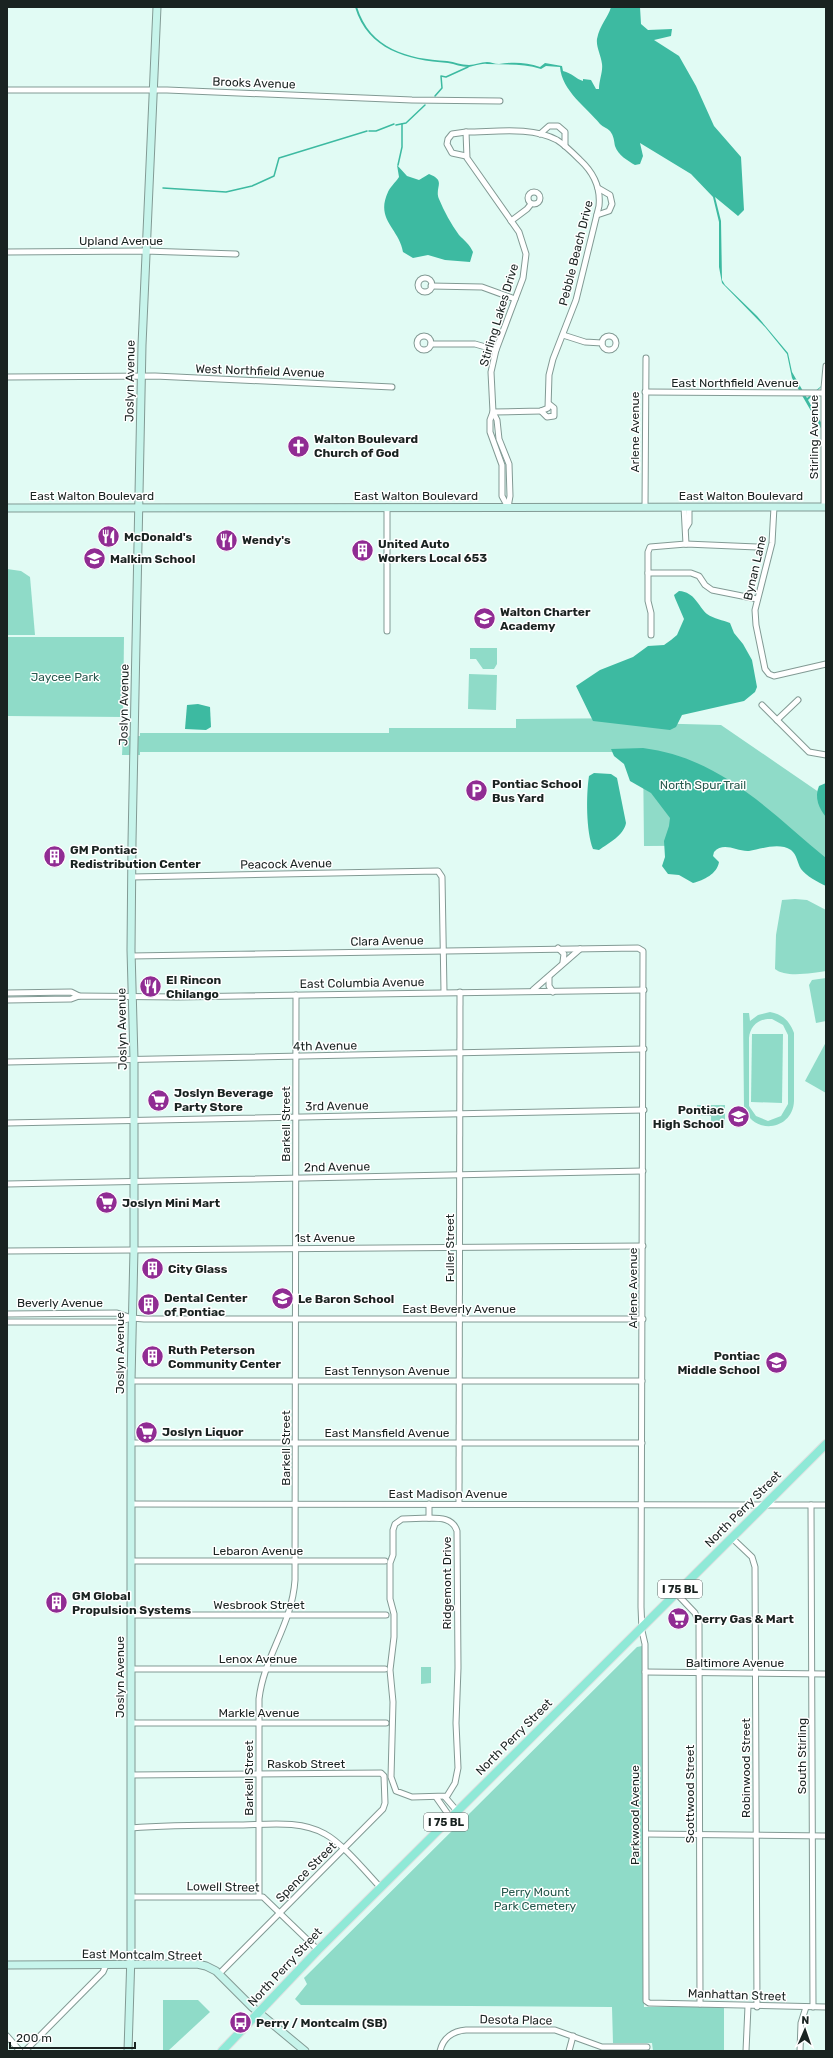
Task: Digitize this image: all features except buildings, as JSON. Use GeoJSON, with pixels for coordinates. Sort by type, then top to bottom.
{"type":"FeatureCollection","features":[{"type":"Feature","properties":{"kind":"main road","name":"Joslyn Avenue"},"geometry":{"type":"LineString","coordinates":[[128,2051],[131,1897],[131,1381],[134,1250],[134,1059],[131,956],[132,877],[141,376],[145,251],[157,7]]}},
{"type":"Feature","properties":{"kind":"main road","name":"East Walton Boulevard"},"geometry":{"type":"LineString","coordinates":[[7,508],[825,507]]}},
{"type":"Feature","properties":{"kind":"main road","name":"North Perry Street"},"geometry":{"type":"LineString","coordinates":[[222,2051],[380,1887],[826,1444]]}},
{"type":"Feature","properties":{"kind":"main road","name":"East Montcalm Street"},"geometry":{"type":"LineString","coordinates":[[7,1965],[130,1964],[200,1965],[209,1967],[219,1974],[259,2013],[305,2051]]}},
{"type":"Feature","properties":{"kind":"street","name":"Brooks Avenue"},"geometry":{"type":"LineString","coordinates":[[7,90],[153,89],[412,100],[500,100]]}},
{"type":"Feature","properties":{"kind":"street"},"geometry":{"type":"LineString","coordinates":[[540,134],[549,126],[558,126],[566,135],[565,146]]}},
{"type":"Feature","properties":{"kind":"street","name":"Pebble Beach Drive"},"geometry":{"type":"LineString","coordinates":[[466,156],[452,153],[447,144],[448,138],[452,134],[466,132],[524,132],[540,134],[552,138],[565,146],[589,169],[598,188],[598,215],[576,300],[549,375],[549,404],[554,408],[554,416],[547,417],[541,411]]}},
{"type":"Feature","properties":{"kind":"street"},"geometry":{"type":"LineString","coordinates":[[466,132],[466,156]]}},
{"type":"Feature","properties":{"kind":"street","name":"Stirling Lakes Drive"},"geometry":{"type":"LineString","coordinates":[[466,156],[521,236],[526,259],[525,273],[496,350],[491,372],[493,412],[490,420],[490,435],[501,462],[502,496],[508,507]]}},
{"type":"Feature","properties":{"kind":"street"},"geometry":{"type":"LineString","coordinates":[[598,188],[610,195],[612,204],[610,211],[598,215]]}},
{"type":"Feature","properties":{"kind":"street"},"geometry":{"type":"LineString","coordinates":[[511,221],[527,209],[531,204]]}},
{"type":"Feature","properties":{"kind":"street","name":"Upland Avenue"},"geometry":{"type":"LineString","coordinates":[[7,252],[145,251],[236,254]]}},
{"type":"Feature","properties":{"kind":"street"},"geometry":{"type":"LineString","coordinates":[[431,286],[478,287],[515,299]]}},
{"type":"Feature","properties":{"kind":"street"},"geometry":{"type":"LineString","coordinates":[[563,335],[580,341],[602,343]]}},
{"type":"Feature","properties":{"kind":"street"},"geometry":{"type":"LineString","coordinates":[[430,344],[475,344],[496,350]]}},
{"type":"Feature","properties":{"kind":"street","name":"Arlene Avenue"},"geometry":{"type":"LineString","coordinates":[[645,507],[646,358]]}},
{"type":"Feature","properties":{"kind":"street","name":"Stirling Avenue"},"geometry":{"type":"LineString","coordinates":[[825,507],[826,366]]}},
{"type":"Feature","properties":{"kind":"street","name":"West Northfield Avenue"},"geometry":{"type":"LineString","coordinates":[[7,377],[141,376],[392,387]]}},
{"type":"Feature","properties":{"kind":"street","name":"East Northfield Avenue"},"geometry":{"type":"LineString","coordinates":[[645,392],[825,393]]}},
{"type":"Feature","properties":{"kind":"street"},"geometry":{"type":"LineString","coordinates":[[493,412],[541,411],[547,409],[549,404]]}},
{"type":"Feature","properties":{"kind":"street","name":"Stirling Lakes Drive"},"geometry":{"type":"LineString","coordinates":[[493,412],[497,420],[498,437],[508,459],[510,472],[508,507]]}},
{"type":"Feature","properties":{"kind":"street"},"geometry":{"type":"LineString","coordinates":[[502,472],[510,472]]}},
{"type":"Feature","properties":{"kind":"street"},"geometry":{"type":"LineString","coordinates":[[387,507],[387,631]]}},
{"type":"Feature","properties":{"kind":"street"},"geometry":{"type":"LineString","coordinates":[[686,544],[686,528],[684,523],[687,507]]}},
{"type":"Feature","properties":{"kind":"street","name":"Bynan Lane"},"geometry":{"type":"LineString","coordinates":[[774,507],[772,543],[757,600],[756,622],[765,669],[769,674],[774,676],[826,664]]}},
{"type":"Feature","properties":{"kind":"street"},"geometry":{"type":"LineString","coordinates":[[651,635],[651,613],[648,603],[648,550],[651,546],[686,544],[757,547]]}},
{"type":"Feature","properties":{"kind":"street"},"geometry":{"type":"LineString","coordinates":[[648,573],[691,573],[698,576],[707,587],[712,590],[757,600]]}},
{"type":"Feature","properties":{"kind":"street"},"geometry":{"type":"LineString","coordinates":[[777,720],[798,700]]}},
{"type":"Feature","properties":{"kind":"street"},"geometry":{"type":"LineString","coordinates":[[762,705],[809,752],[826,755]]}},
{"type":"Feature","properties":{"kind":"street","name":"Peacock Avenue"},"geometry":{"type":"LineString","coordinates":[[132,877],[436,871],[442,876],[443,950]]}},
{"type":"Feature","properties":{"kind":"street"},"geometry":{"type":"LineString","coordinates":[[558,948],[564,954],[563,962]]}},
{"type":"Feature","properties":{"kind":"street","name":"Clara Avenue"},"geometry":{"type":"LineString","coordinates":[[131,956],[558,948],[636,948],[643,950]]}},
{"type":"Feature","properties":{"kind":"street"},"geometry":{"type":"LineString","coordinates":[[532,990],[549,978],[563,962],[581,949]]}},
{"type":"Feature","properties":{"kind":"street"},"geometry":{"type":"LineString","coordinates":[[443,950],[444,992]]}},
{"type":"Feature","properties":{"kind":"street","name":"Arlene Avenue"},"geometry":{"type":"LineString","coordinates":[[642,1627],[644,1171],[643,950]]}},
{"type":"Feature","properties":{"kind":"street"},"geometry":{"type":"LineString","coordinates":[[549,978],[549,986],[554,992]]}},
{"type":"Feature","properties":{"kind":"street","name":"East Columbia Avenue"},"geometry":{"type":"LineString","coordinates":[[7,1000],[71,999],[79,996],[296,995],[532,990],[554,992],[644,990]]}},
{"type":"Feature","properties":{"kind":"street","name":"East Columbia Avenue"},"geometry":{"type":"LineString","coordinates":[[7,997],[27,996],[28,992]]}},
{"type":"Feature","properties":{"kind":"street","name":"East Columbia Avenue"},"geometry":{"type":"LineString","coordinates":[[7,993],[71,992],[79,996]]}},
{"type":"Feature","properties":{"kind":"street","name":"Fuller Street"},"geometry":{"type":"LineString","coordinates":[[459,1504],[460,992]]}},
{"type":"Feature","properties":{"kind":"street","name":"Barkell Street"},"geometry":{"type":"LineString","coordinates":[[259,1896],[260,1695],[266,1669],[289,1615],[294,1593],[296,1443],[296,995]]}},
{"type":"Feature","properties":{"kind":"street","name":"4th Avenue"},"geometry":{"type":"LineString","coordinates":[[7,1062],[460,1054],[644,1049]]}},
{"type":"Feature","properties":{"kind":"street","name":"3rd Avenue"},"geometry":{"type":"LineString","coordinates":[[7,1123],[644,1110]]}},
{"type":"Feature","properties":{"kind":"street","name":"2nd Avenue"},"geometry":{"type":"LineString","coordinates":[[7,1184],[644,1171]]}},
{"type":"Feature","properties":{"kind":"street","name":"1st Avenue"},"geometry":{"type":"LineString","coordinates":[[7,1251],[643,1246]]}},
{"type":"Feature","properties":{"kind":"street","name":"Beverly Avenue"},"geometry":{"type":"LineString","coordinates":[[7,1314],[117,1313],[132,1318]]}},
{"type":"Feature","properties":{"kind":"street","name":"East Beverly Avenue"},"geometry":{"type":"LineString","coordinates":[[132,1318],[643,1319]]}},
{"type":"Feature","properties":{"kind":"street","name":"Beverly Avenue"},"geometry":{"type":"LineString","coordinates":[[7,1322],[118,1322],[132,1318]]}},
{"type":"Feature","properties":{"kind":"street","name":"East Tennyson Avenue"},"geometry":{"type":"LineString","coordinates":[[131,1381],[642,1382]]}},
{"type":"Feature","properties":{"kind":"street","name":"East Mansfield Avenue"},"geometry":{"type":"LineString","coordinates":[[131,1443],[642,1443]]}},
{"type":"Feature","properties":{"kind":"street","name":"East Madison Avenue"},"geometry":{"type":"LineString","coordinates":[[131,1504],[826,1505]]}},
{"type":"Feature","properties":{"kind":"street"},"geometry":{"type":"LineString","coordinates":[[429,1504],[429,1518]]}},
{"type":"Feature","properties":{"kind":"street","name":"South Stirling"},"geometry":{"type":"LineString","coordinates":[[811,1505],[813,2007]]}},
{"type":"Feature","properties":{"kind":"street","name":"Ridgemont Drive"},"geometry":{"type":"LineString","coordinates":[[429,1518],[446,1519],[453,1524],[457,1531],[458,1668],[456,1705],[458,1768],[455,1783],[448,1795],[445,1797],[412,1797],[398,1792],[393,1787],[391,1773],[393,1715],[390,1670],[394,1636],[394,1614],[390,1599],[390,1563],[393,1555],[393,1530],[395,1524],[400,1520],[429,1518]]}},
{"type":"Feature","properties":{"kind":"street","name":"Robinwood Street"},"geometry":{"type":"LineString","coordinates":[[732,1538],[750,1556],[755,1565],[757,2006]]}},
{"type":"Feature","properties":{"kind":"street","name":"Lebaron Avenue"},"geometry":{"type":"LineString","coordinates":[[131,1561],[385,1561]]}},
{"type":"Feature","properties":{"kind":"street","name":"Scottwood Street"},"geometry":{"type":"LineString","coordinates":[[676,1593],[694,1611],[698,1618],[700,2004]]}},
{"type":"Feature","properties":{"kind":"street","name":"Wesbrook Street"},"geometry":{"type":"LineString","coordinates":[[131,1615],[386,1615]]}},
{"type":"Feature","properties":{"kind":"street","name":"Parkwood Avenue"},"geometry":{"type":"LineString","coordinates":[[642,1627],[645,1642],[647,2002]]}},
{"type":"Feature","properties":{"kind":"street","name":"Lenox Avenue"},"geometry":{"type":"LineString","coordinates":[[131,1669],[385,1669]]}},
{"type":"Feature","properties":{"kind":"street","name":"Baltimore Avenue"},"geometry":{"type":"LineString","coordinates":[[645,1672],[826,1674]]}},
{"type":"Feature","properties":{"kind":"street","name":"Markle Avenue"},"geometry":{"type":"LineString","coordinates":[[131,1723],[386,1723]]}},
{"type":"Feature","properties":{"kind":"street","name":"Raskob Street"},"geometry":{"type":"LineString","coordinates":[[131,1775],[384,1775]]}},
{"type":"Feature","properties":{"kind":"street","name":"Spence Street"},"geometry":{"type":"LineString","coordinates":[[219,1974],[384,1807],[384,1775]]}},
{"type":"Feature","properties":{"kind":"street"},"geometry":{"type":"LineString","coordinates":[[436,1797],[450,1817]]}},
{"type":"Feature","properties":{"kind":"street"},"geometry":{"type":"LineString","coordinates":[[445,1797],[457,1811]]}},
{"type":"Feature","properties":{"kind":"street"},"geometry":{"type":"LineString","coordinates":[[131,1828],[259,1825],[296,1825],[311,1827],[330,1836],[380,1887]]}},
{"type":"Feature","properties":{"kind":"street"},"geometry":{"type":"LineString","coordinates":[[646,1834],[826,1836]]}},
{"type":"Feature","properties":{"kind":"street","name":"Lowell Street"},"geometry":{"type":"LineString","coordinates":[[131,1897],[259,1896],[264,1898],[318,1950]]}},
{"type":"Feature","properties":{"kind":"street"},"geometry":{"type":"LineString","coordinates":[[25,2051],[103,1972],[106,1965]]}},
{"type":"Feature","properties":{"kind":"street","name":"Manhattan Street"},"geometry":{"type":"LineString","coordinates":[[647,2002],[746,2006],[826,2007]]}},
{"type":"Feature","properties":{"kind":"street"},"geometry":{"type":"LineString","coordinates":[[746,2006],[746,2051]]}},
{"type":"Feature","properties":{"kind":"street"},"geometry":{"type":"LineString","coordinates":[[800,2051],[800,2026],[806,2007]]}},
{"type":"Feature","properties":{"kind":"street","name":"Desota Place"},"geometry":{"type":"LineString","coordinates":[[440,2051],[447,2037],[462,2030],[551,2030],[574,2036],[599,2046],[618,2049],[647,2047]]}},
{"type":"Feature","properties":{"kind":"street"},"geometry":{"type":"LineString","coordinates":[[7,2036],[20,2051]]}},
{"type":"Feature","properties":{"kind":"street"},"geometry":{"type":"LineString","coordinates":[[569,2051],[574,2036]]}},
{"type":"Feature","properties":{"kind":"green space"},"geometry":{"type":"Polygon","coordinates":[[[7,569],[21,571],[30,577],[35,635],[7,635],[7,569]]]}},
{"type":"Feature","properties":{"kind":"green space","name":"Jaycee Park"},"geometry":{"type":"Polygon","coordinates":[[[7,637],[124,637],[123,717],[7,716],[7,637]]]}},
{"type":"Feature","properties":{"kind":"green space"},"geometry":{"type":"Polygon","coordinates":[[[470,648],[497,648],[497,664],[494,669],[483,669],[476,659],[470,659],[470,648]]]}},
{"type":"Feature","properties":{"kind":"green space"},"geometry":{"type":"Polygon","coordinates":[[[469,674],[497,675],[496,710],[468,709],[469,674]]]}},
{"type":"Feature","properties":{"kind":"green space","name":"North Spur Trail"},"geometry":{"type":"Polygon","coordinates":[[[643,718],[644,723],[721,725],[826,797],[826,865],[803,845],[644,846],[643,752],[140,752],[140,755],[122,755],[123,736],[140,736],[140,733],[389,733],[389,728],[516,728],[516,719],[643,718]]]}},
{"type":"Feature","properties":{"kind":"green space"},"geometry":{"type":"Polygon","coordinates":[[[782,900],[807,900],[826,910],[826,971],[807,974],[792,974],[780,972],[775,969],[776,935],[782,900]]]}},
{"type":"Feature","properties":{"kind":"green space"},"geometry":{"type":"Polygon","coordinates":[[[826,978],[826,1021],[816,1023],[809,985],[812,980],[826,978]]]}},
{"type":"Feature","properties":{"kind":"green space"},"geometry":{"type":"Polygon","coordinates":[[[770,1012],[779,1015],[788,1022],[794,1033],[794,1101],[792,1111],[787,1118],[772,1126],[764,1126],[756,1123],[749,1117],[744,1108],[743,1013],[749,1013],[750,1021],[758,1015],[770,1012]],[[772,1019],[759,1021],[753,1026],[749,1038],[749,1106],[756,1116],[768,1121],[781,1116],[788,1104],[788,1035],[783,1025],[772,1019]]]}},
{"type":"Feature","properties":{"kind":"green space"},"geometry":{"type":"Polygon","coordinates":[[[752,1034],[783,1034],[782,1103],[751,1102],[752,1034]]]}},
{"type":"Feature","properties":{"kind":"green space"},"geometry":{"type":"Polygon","coordinates":[[[826,1042],[826,1093],[805,1081],[826,1042]]]}},
{"type":"Feature","properties":{"kind":"green space"},"geometry":{"type":"Polygon","coordinates":[[[697,1105],[725,1105],[725,1125],[711,1125],[711,1116],[697,1115],[697,1105]]]}},
{"type":"Feature","properties":{"kind":"green space","name":"Perry Mount Park Cemetery"},"geometry":{"type":"Polygon","coordinates":[[[642,1646],[644,2007],[724,2007],[724,2051],[653,2051],[652,2043],[613,2043],[612,2007],[301,2005],[295,1999],[307,1984],[304,1978],[637,1647],[642,1646]]]}},
{"type":"Feature","properties":{"kind":"green space"},"geometry":{"type":"Polygon","coordinates":[[[421,1667],[431,1667],[431,1683],[421,1684],[421,1667]]]}},
{"type":"Feature","properties":{"kind":"green space"},"geometry":{"type":"Polygon","coordinates":[[[163,2000],[198,2000],[210,2012],[168,2051],[163,2051],[163,2000]]]}},
{"type":"Feature","properties":{"kind":"shaded area"},"geometry":{"type":"Polygon","coordinates":[[[355,7],[357,7],[363,21],[371,33],[392,49],[405,54],[418,58],[447,61],[466,65],[487,62],[499,64],[524,63],[540,67],[545,63],[562,66],[563,71],[580,80],[591,80],[596,89],[599,89],[602,67],[597,39],[600,29],[611,7],[640,7],[641,24],[648,30],[672,29],[671,36],[654,40],[679,56],[696,86],[714,126],[741,157],[744,210],[738,216],[715,197],[721,221],[722,280],[725,285],[757,316],[788,353],[792,372],[807,398],[826,382],[808,400],[826,431],[826,437],[792,378],[787,354],[765,327],[722,283],[719,267],[719,222],[713,197],[691,174],[640,143],[643,156],[640,164],[635,165],[624,157],[616,149],[610,131],[600,124],[565,84],[560,67],[546,66],[541,69],[521,65],[480,64],[466,67],[418,59],[404,55],[379,43],[361,22],[355,7]]]}},
{"type":"Feature","properties":{"kind":"shaded area"},"geometry":{"type":"Polygon","coordinates":[[[397,165],[407,176],[419,180],[429,174],[437,179],[439,182],[438,195],[443,208],[456,231],[469,245],[473,252],[470,262],[445,260],[428,255],[413,258],[403,252],[401,244],[389,224],[384,210],[388,192],[399,177],[397,165]]]}},
{"type":"Feature","properties":{"kind":"shaded area"},"geometry":{"type":"Polygon","coordinates":[[[679,591],[693,597],[710,616],[730,623],[734,633],[743,644],[752,660],[757,687],[755,692],[744,701],[682,715],[676,727],[670,730],[593,721],[576,686],[600,670],[633,657],[648,646],[664,645],[677,635],[684,619],[674,595],[679,591]]]}},
{"type":"Feature","properties":{"kind":"shaded area"},"geometry":{"type":"Polygon","coordinates":[[[198,704],[210,707],[211,727],[206,730],[185,729],[187,705],[198,704]]]}},
{"type":"Feature","properties":{"kind":"shaded area"},"geometry":{"type":"Polygon","coordinates":[[[643,748],[671,754],[696,763],[720,775],[764,805],[826,858],[826,886],[812,879],[806,874],[801,869],[793,852],[781,846],[749,851],[722,847],[714,852],[713,856],[719,862],[716,870],[706,878],[693,883],[679,875],[668,874],[662,866],[665,857],[664,841],[670,818],[651,793],[630,781],[624,764],[614,756],[611,749],[643,748]]]}},
{"type":"Feature","properties":{"kind":"shaded area"},"geometry":{"type":"Polygon","coordinates":[[[594,773],[611,774],[617,778],[626,823],[619,835],[599,850],[593,849],[588,823],[588,784],[589,776],[594,773]]]}},
{"type":"Feature","properties":{"kind":"shaded area"},"geometry":{"type":"Polygon","coordinates":[[[826,783],[826,817],[819,807],[817,794],[819,786],[826,783]]]}},
{"type":"Feature","properties":{"kind":"waterway"},"geometry":{"type":"LineString","coordinates":[[435,96],[442,88],[441,76],[446,77],[468,67]]}},
{"type":"Feature","properties":{"kind":"waterway"},"geometry":{"type":"LineString","coordinates":[[396,125],[406,123],[425,105]]}},
{"type":"Feature","properties":{"kind":"waterway"},"geometry":{"type":"LineString","coordinates":[[369,131],[376,131],[394,124]]}},
{"type":"Feature","properties":{"kind":"waterway"},"geometry":{"type":"LineString","coordinates":[[398,165],[402,147],[402,124]]}},
{"type":"Feature","properties":{"kind":"waterway"},"geometry":{"type":"LineString","coordinates":[[163,188],[226,192],[252,186],[274,176],[279,158],[367,131]]}},
{"type":"Feature","properties":{"kind":"place","name":"Walton Boulevard Church of God"},"geometry":{"type":"Point","coordinates":[298,446]}},
{"type":"Feature","properties":{"kind":"place","name":"McDonald's"},"geometry":{"type":"Point","coordinates":[109,537]}},
{"type":"Feature","properties":{"kind":"place","name":"Wendy's"},"geometry":{"type":"Point","coordinates":[226,540]}},
{"type":"Feature","properties":{"kind":"place","name":"United Auto Workers Local 653"},"geometry":{"type":"Point","coordinates":[363,551]}},
{"type":"Feature","properties":{"kind":"place","name":"Malkim School"},"geometry":{"type":"Point","coordinates":[94,559]}},
{"type":"Feature","properties":{"kind":"place","name":"Walton Charter Academy"},"geometry":{"type":"Point","coordinates":[484,619]}},
{"type":"Feature","properties":{"kind":"place","name":"Pontiac School Bus Yard"},"geometry":{"type":"Point","coordinates":[476,791]}},
{"type":"Feature","properties":{"kind":"place","name":"GM Pontiac Redistribution Center"},"geometry":{"type":"Point","coordinates":[54,857]}},
{"type":"Feature","properties":{"kind":"place","name":"El Rincon Chilango"},"geometry":{"type":"Point","coordinates":[151,987]}},
{"type":"Feature","properties":{"kind":"place","name":"Joslyn Beverage Party Store"},"geometry":{"type":"Point","coordinates":[158,1100]}},
{"type":"Feature","properties":{"kind":"place","name":"Pontiac High School"},"geometry":{"type":"Point","coordinates":[739,1117]}},
{"type":"Feature","properties":{"kind":"place","name":"Joslyn Mini Mart"},"geometry":{"type":"Point","coordinates":[106,1203]}},
{"type":"Feature","properties":{"kind":"place","name":"City Glass"},"geometry":{"type":"Point","coordinates":[152,1269]}},
{"type":"Feature","properties":{"kind":"place","name":"Le Baron School"},"geometry":{"type":"Point","coordinates":[282,1299]}},
{"type":"Feature","properties":{"kind":"place","name":"Dental Center of Pontiac"},"geometry":{"type":"Point","coordinates":[148,1305]}},
{"type":"Feature","properties":{"kind":"place","name":"Ruth Peterson Community Center"},"geometry":{"type":"Point","coordinates":[153,1357]}},
{"type":"Feature","properties":{"kind":"place","name":"Pontiac Middle School"},"geometry":{"type":"Point","coordinates":[776,1363]}},
{"type":"Feature","properties":{"kind":"place","name":"Joslyn Liquor"},"geometry":{"type":"Point","coordinates":[146,1432]}},
{"type":"Feature","properties":{"kind":"place","name":"GM Global Propulsion Systems"},"geometry":{"type":"Point","coordinates":[57,1603]}},
{"type":"Feature","properties":{"kind":"place","name":"Perry Gas & Mart"},"geometry":{"type":"Point","coordinates":[679,1619]}},
{"type":"Feature","properties":{"kind":"place","name":"Perry / Montcalm (SB)"},"geometry":{"type":"Point","coordinates":[241,2023]}}]}
